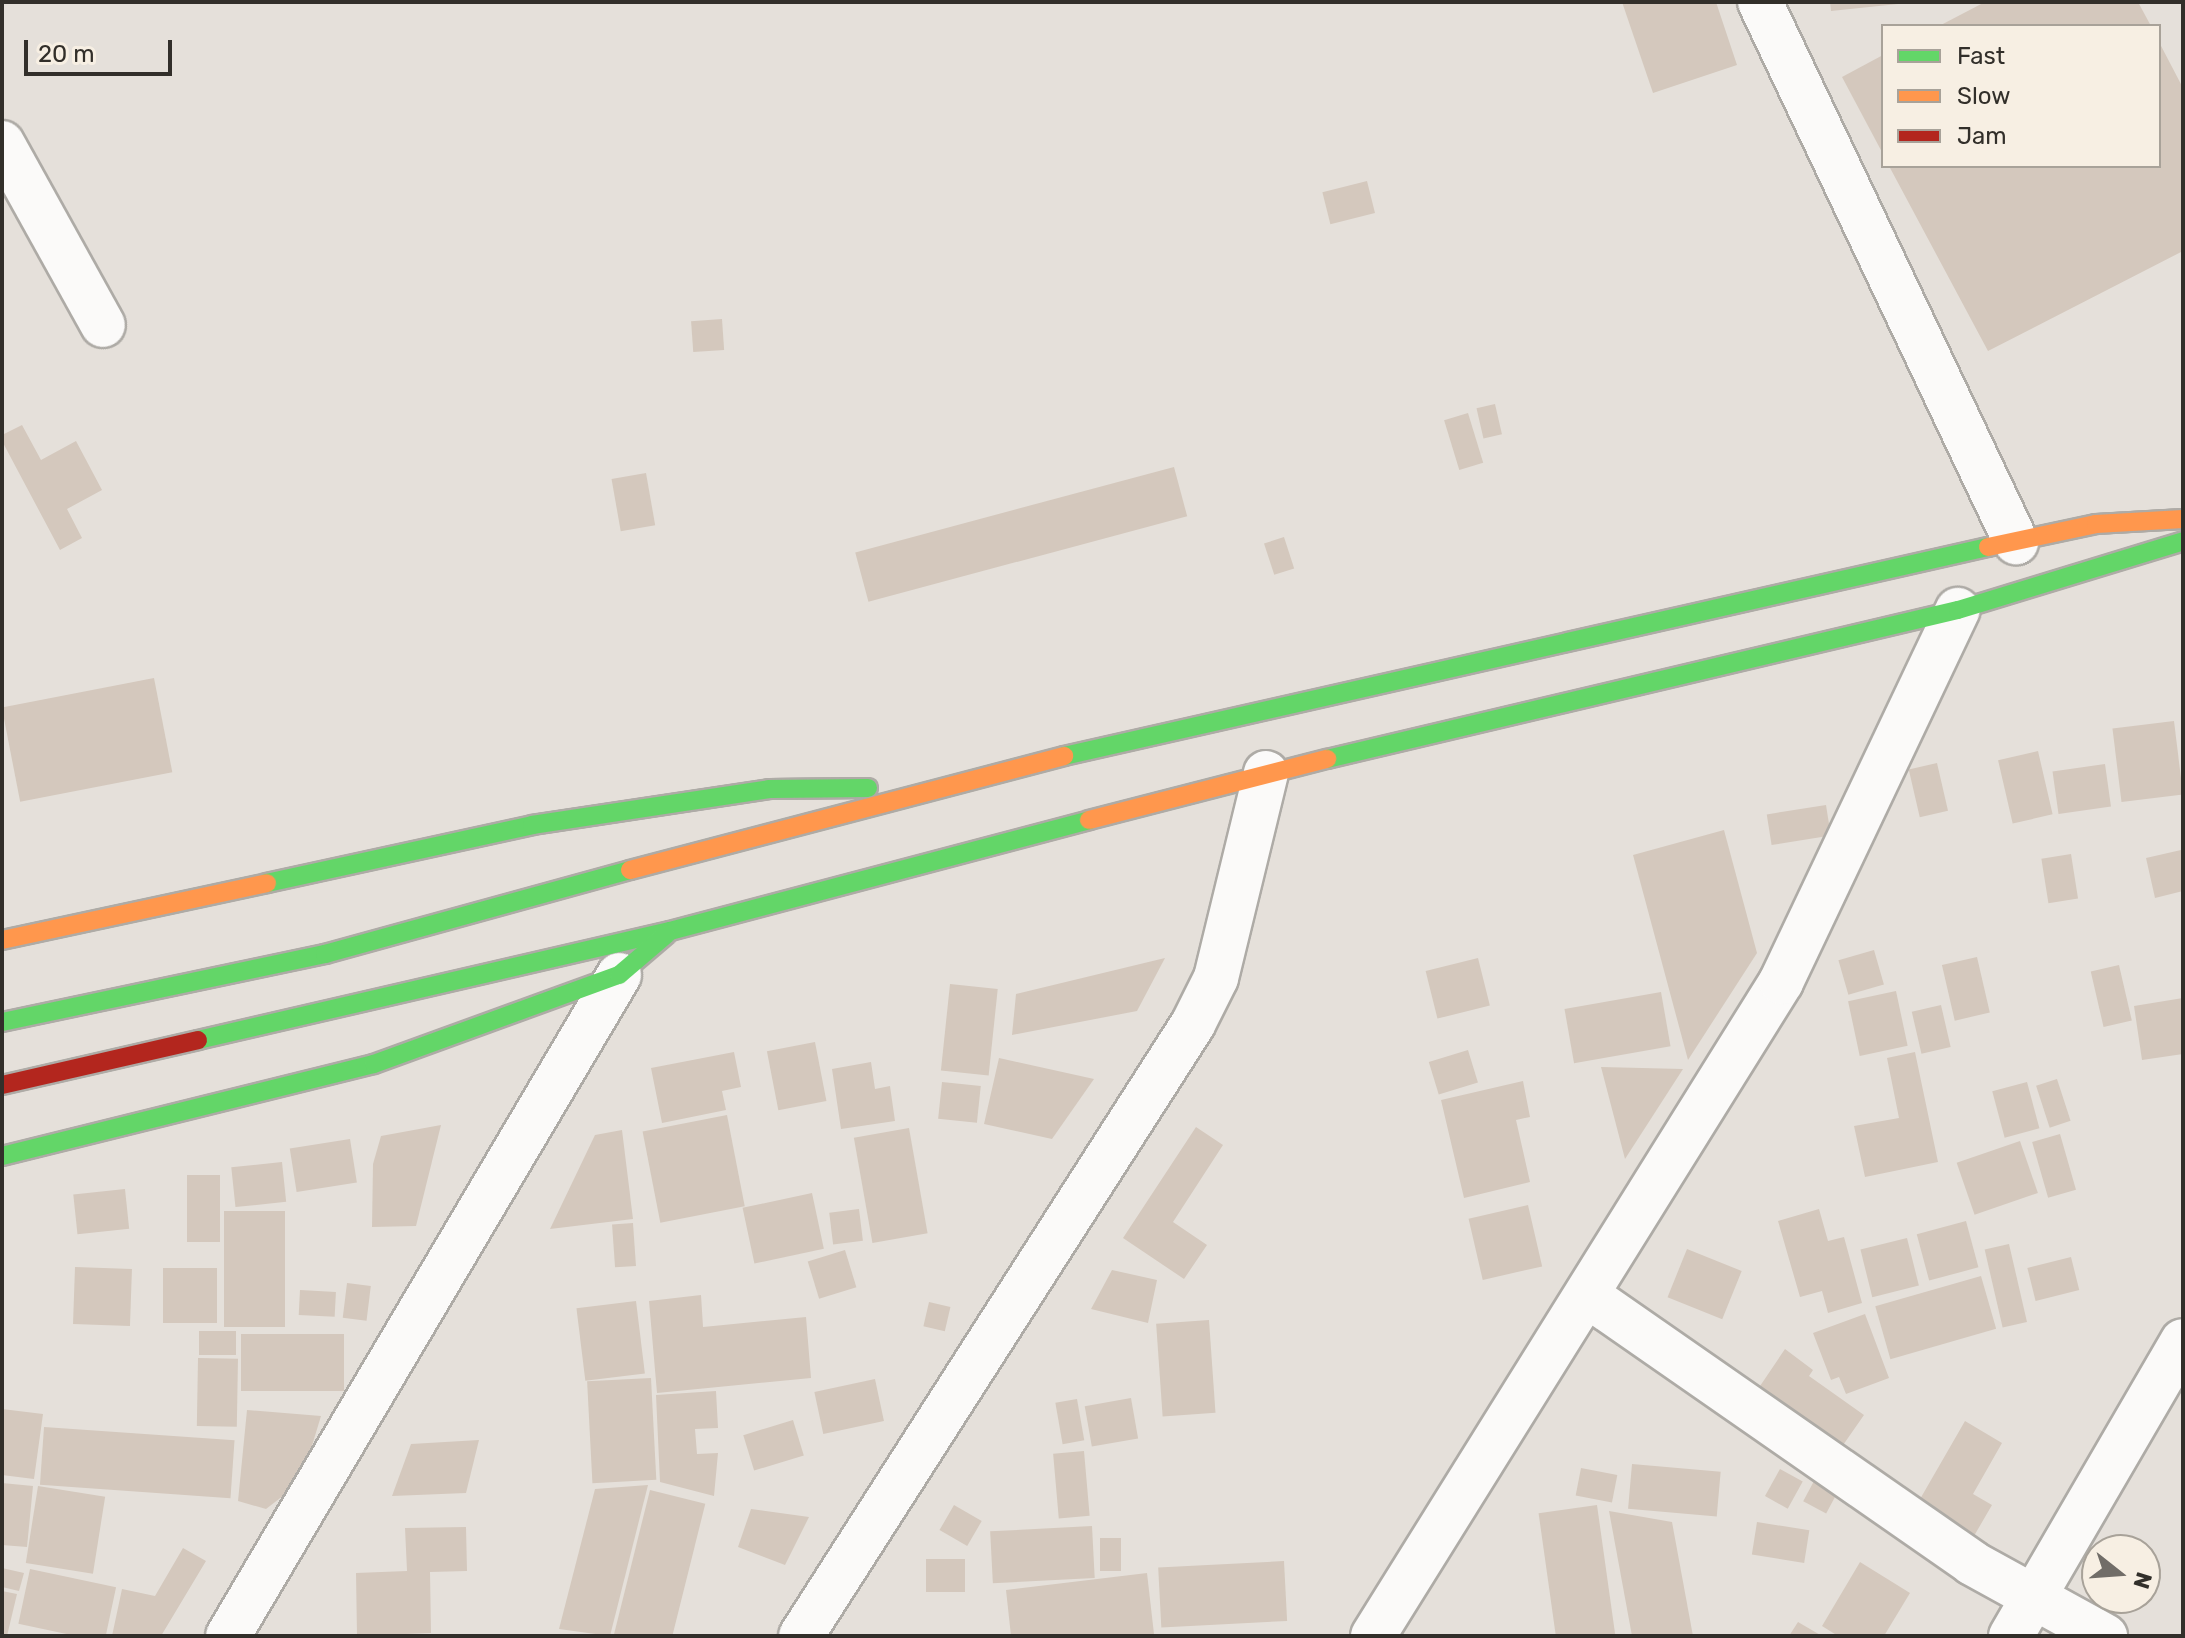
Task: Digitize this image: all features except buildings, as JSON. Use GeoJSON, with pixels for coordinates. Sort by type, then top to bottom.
{"type":"FeatureCollection","features":[{"type":"Feature","properties":{"kind":"highway"},"geometry":{"type":"LineString","coordinates":[[2,1022],[325,954],[928,787],[2096,524],[2183,519]]}},
{"type":"Feature","properties":{"kind":"highway"},"geometry":{"type":"LineString","coordinates":[[2,1085],[670,931],[1266,773],[1958,610],[2183,541]]}},
{"type":"Feature","properties":{"kind":"highway"},"geometry":{"type":"LineString","coordinates":[[2,940],[636,807],[769,789],[928,787]]}},
{"type":"Feature","properties":{"kind":"highway"},"geometry":{"type":"LineString","coordinates":[[2,1156],[374,1064],[619,975],[670,931]]}},
{"type":"Feature","properties":{"kind":"street"},"geometry":{"type":"LineString","coordinates":[[1760,2],[2016,542]]}},
{"type":"Feature","properties":{"kind":"street"},"geometry":{"type":"LineString","coordinates":[[2,143],[103,325]]}},
{"type":"Feature","properties":{"kind":"street"},"geometry":{"type":"LineString","coordinates":[[1373,1636],[1781,982],[1958,610]]}},
{"type":"Feature","properties":{"kind":"street"},"geometry":{"type":"LineString","coordinates":[[801,1636],[1193,1024],[1216,978],[1266,773]]}},
{"type":"Feature","properties":{"kind":"street"},"geometry":{"type":"LineString","coordinates":[[228,1636],[619,975]]}},
{"type":"Feature","properties":{"kind":"street"},"geometry":{"type":"LineString","coordinates":[[1587,1295],[1959,1555],[2036,1594],[2105,1636]]}},
{"type":"Feature","properties":{"kind":"street"},"geometry":{"type":"LineString","coordinates":[[2011,1636],[2183,1341]]}},
{"type":"Feature","properties":{"kind":"traffic: fast"},"geometry":{"type":"LineString","coordinates":[[1327,759],[1958,610],[2183,541]]}},
{"type":"Feature","properties":{"kind":"traffic: fast"},"geometry":{"type":"LineString","coordinates":[[1064,756],[1988,547]]}},
{"type":"Feature","properties":{"kind":"traffic: fast"},"geometry":{"type":"LineString","coordinates":[[267,883],[532,825],[769,789],[868,788]]}},
{"type":"Feature","properties":{"kind":"traffic: fast"},"geometry":{"type":"LineString","coordinates":[[198,1040],[670,931],[1089,820]]}},
{"type":"Feature","properties":{"kind":"traffic: fast"},"geometry":{"type":"LineString","coordinates":[[2,1022],[325,954],[630,870]]}},
{"type":"Feature","properties":{"kind":"traffic: fast"},"geometry":{"type":"LineString","coordinates":[[2,1156],[374,1064],[619,975],[666,935]]}},
{"type":"Feature","properties":{"kind":"traffic: slow"},"geometry":{"type":"LineString","coordinates":[[1988,547],[2096,524],[2183,519]]}},
{"type":"Feature","properties":{"kind":"traffic: slow"},"geometry":{"type":"LineString","coordinates":[[630,870],[1064,756]]}},
{"type":"Feature","properties":{"kind":"traffic: slow"},"geometry":{"type":"LineString","coordinates":[[1089,820],[1327,759]]}},
{"type":"Feature","properties":{"kind":"traffic: slow"},"geometry":{"type":"LineString","coordinates":[[2,940],[267,883]]}},
{"type":"Feature","properties":{"kind":"traffic: jam"},"geometry":{"type":"LineString","coordinates":[[2,1085],[198,1040]]}}]}
